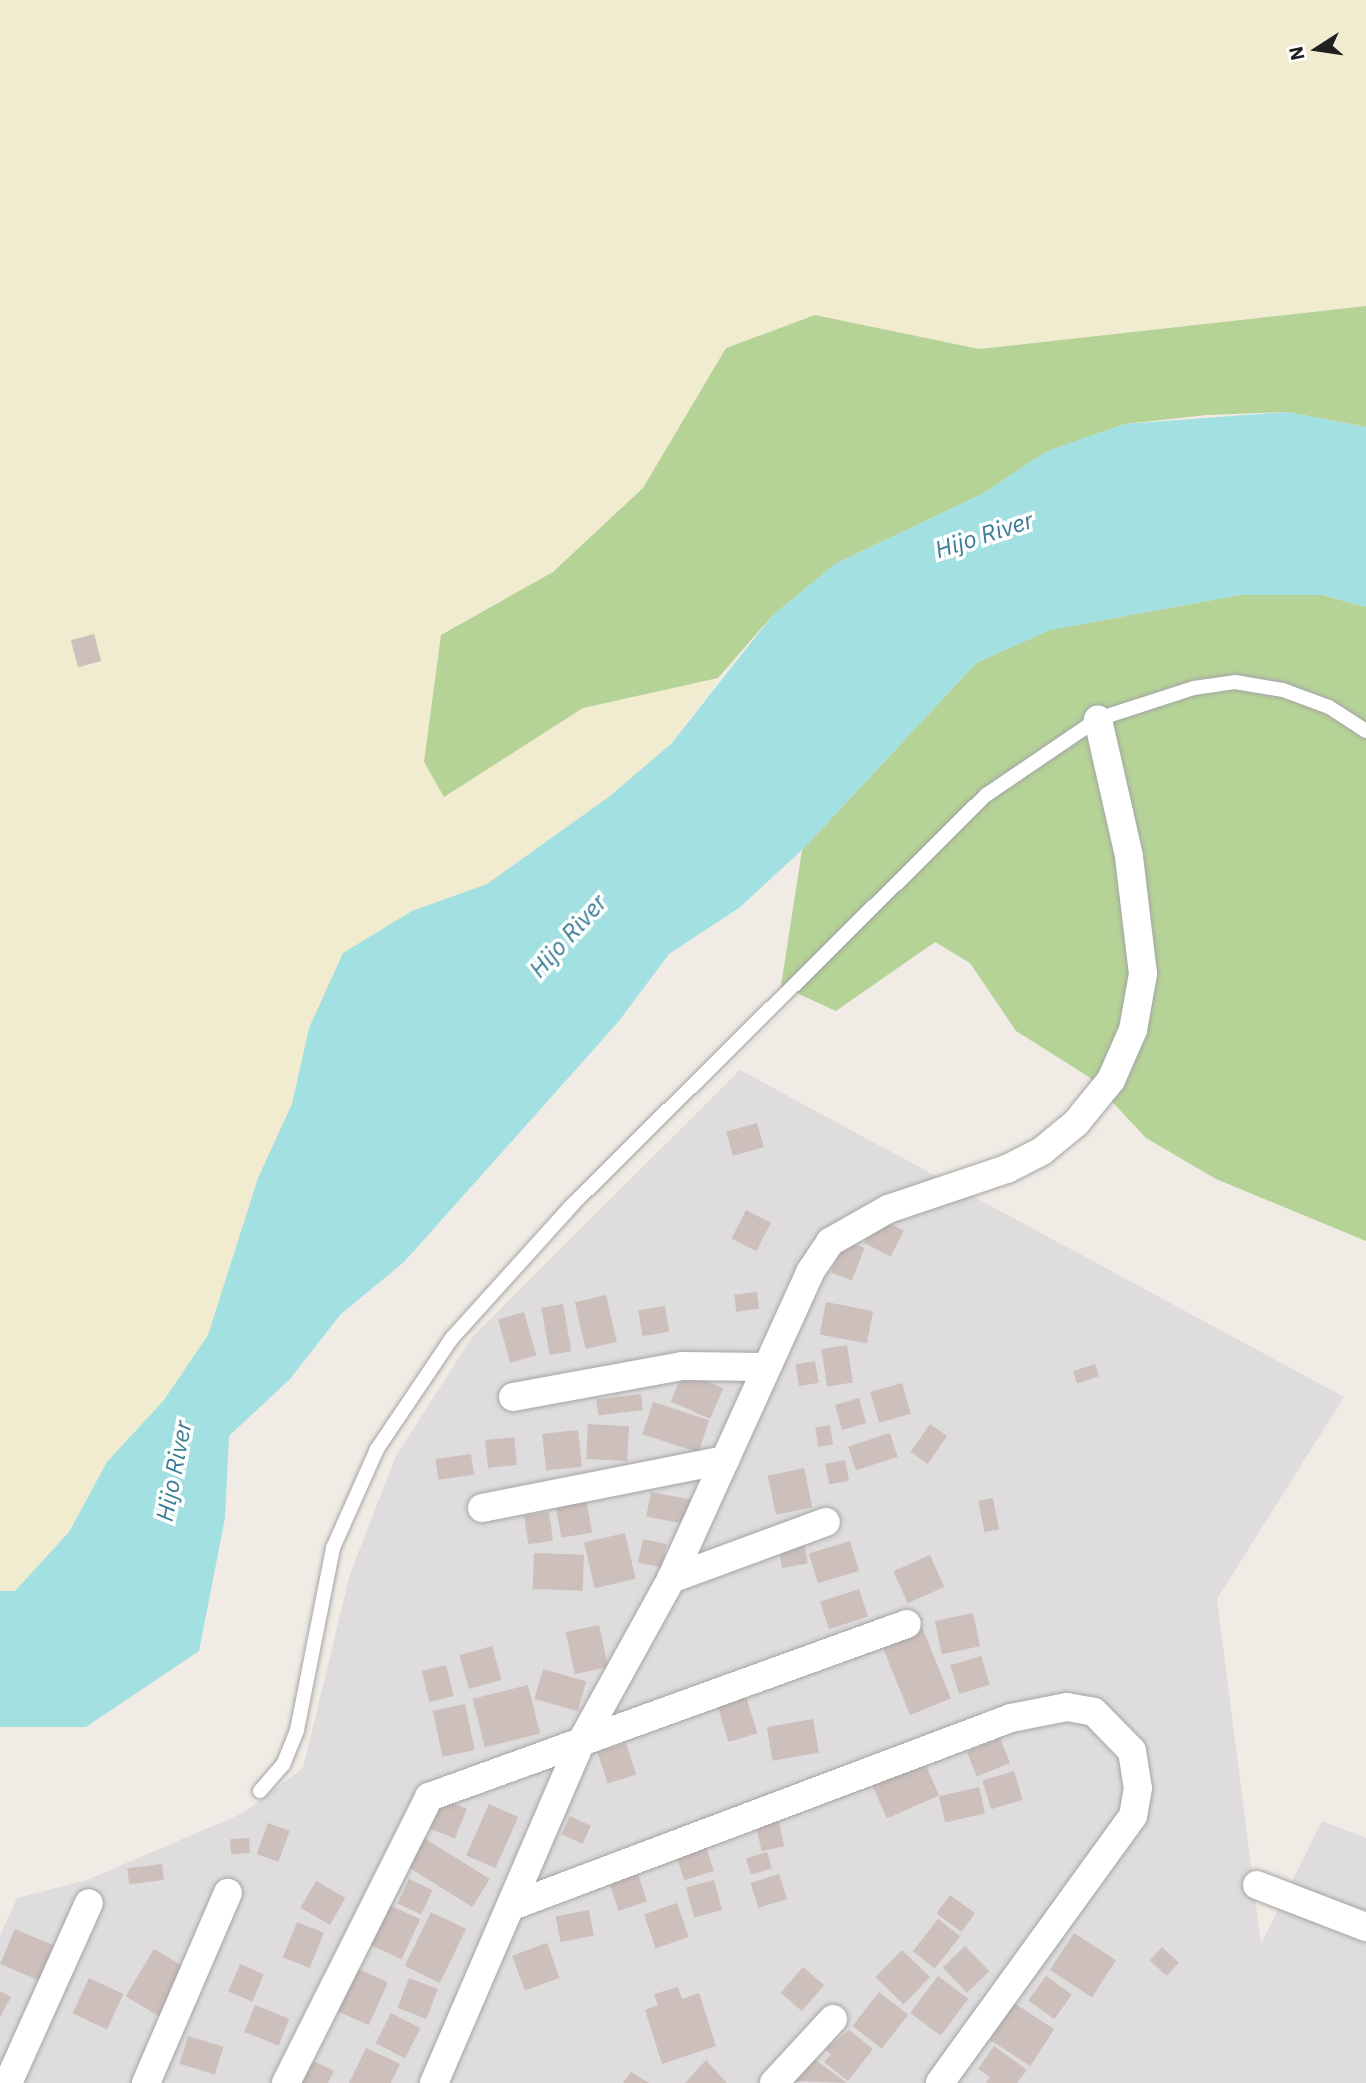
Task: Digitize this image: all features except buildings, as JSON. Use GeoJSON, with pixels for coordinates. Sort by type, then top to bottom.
{"type":"FeatureCollection","features":[{"type":"Feature","properties":{"kind":"street"},"geometry":{"type":"LineString","coordinates":[[434,2083],[515,1905],[579,1746],[671,1579],[766,1367],[830,1242],[888,1209],[1007,1169],[1042,1151],[1076,1123],[1111,1080],[1133,1030],[1143,974],[1129,856],[1098,719]]}},
{"type":"Feature","properties":{"kind":"street"},"geometry":{"type":"LineString","coordinates":[[513,1397],[682,1366],[766,1367]]}},
{"type":"Feature","properties":{"kind":"street"},"geometry":{"type":"LineString","coordinates":[[482,1508],[725,1460]]}},
{"type":"Feature","properties":{"kind":"street"},"geometry":{"type":"LineString","coordinates":[[671,1579],[826,1522]]}},
{"type":"Feature","properties":{"kind":"street"},"geometry":{"type":"LineString","coordinates":[[286,2083],[429,1797],[579,1746],[907,1624]]}},
{"type":"Feature","properties":{"kind":"street"},"geometry":{"type":"LineString","coordinates":[[515,1905],[1011,1718],[1067,1707],[1094,1712],[1132,1751],[1138,1788],[1133,1816],[940,2083]]}},
{"type":"Feature","properties":{"kind":"street"},"geometry":{"type":"LineString","coordinates":[[1257,1885],[1366,1927]]}},
{"type":"Feature","properties":{"kind":"street"},"geometry":{"type":"LineString","coordinates":[[146,2083],[228,1892]]}},
{"type":"Feature","properties":{"kind":"street"},"geometry":{"type":"LineString","coordinates":[[8,2083],[89,1903]]}},
{"type":"Feature","properties":{"kind":"street"},"geometry":{"type":"LineString","coordinates":[[774,2083],[833,2019]]}},
{"type":"Feature","properties":{"kind":"lane"},"geometry":{"type":"LineString","coordinates":[[260,1791],[284,1765],[297,1730],[333,1548],[377,1449],[452,1338],[572,1204],[977,805],[1047,748],[1098,719],[1132,704],[1235,682],[1329,707],[1366,731]]}},
{"type":"Feature","properties":{"kind":"shaded area"},"geometry":{"type":"Polygon","coordinates":[[[0,0],[1366,0],[1366,306],[979,349],[815,315],[726,348],[643,488],[553,572],[441,635],[444,796],[583,708],[718,678],[671,744],[610,796],[487,884],[412,911],[309,1028],[292,1104],[258,1178],[208,1335],[164,1400],[107,1462],[69,1532],[15,1591],[0,1591],[0,0]]]}},
{"type":"Feature","properties":{"kind":"shaded area"},"geometry":{"type":"Polygon","coordinates":[[[740,1070],[1344,1397],[1217,1599],[1261,1944],[1322,1821],[1366,1838],[1366,2083],[0,2083],[0,1936],[17,1898],[87,1880],[243,1813],[303,1768],[350,1574],[396,1456],[472,1337],[740,1070]]]}},
{"type":"Feature","properties":{"kind":"green space"},"geometry":{"type":"Polygon","coordinates":[[[1366,306],[1366,427],[1287,412],[1207,415],[1125,424],[1048,451],[982,494],[835,564],[772,616],[718,678],[583,708],[444,797],[424,762],[441,635],[553,572],[643,488],[726,348],[815,315],[979,349],[1366,306]]]}},
{"type":"Feature","properties":{"kind":"green space"},"geometry":{"type":"Polygon","coordinates":[[[1239,595],[1323,595],[1366,607],[1366,1241],[1216,1179],[1146,1138],[1089,1077],[1016,1031],[970,963],[935,942],[836,1011],[781,986],[802,850],[976,663],[1049,630],[1239,595]]]}},
{"type":"Feature","properties":{"kind":"water","name":"Hijo River"},"geometry":{"type":"Polygon","coordinates":[[[1287,412],[1366,427],[1366,607],[1323,595],[1239,595],[1050,630],[976,663],[802,850],[739,908],[669,954],[619,1021],[404,1262],[340,1315],[290,1379],[229,1436],[225,1518],[199,1651],[86,1727],[0,1727],[0,1591],[15,1591],[69,1532],[107,1462],[164,1400],[208,1335],[258,1178],[292,1104],[309,1028],[343,953],[412,911],[487,884],[610,796],[671,744],[772,616],[835,564],[982,494],[1047,451],[1125,424],[1287,412]]]}}]}
